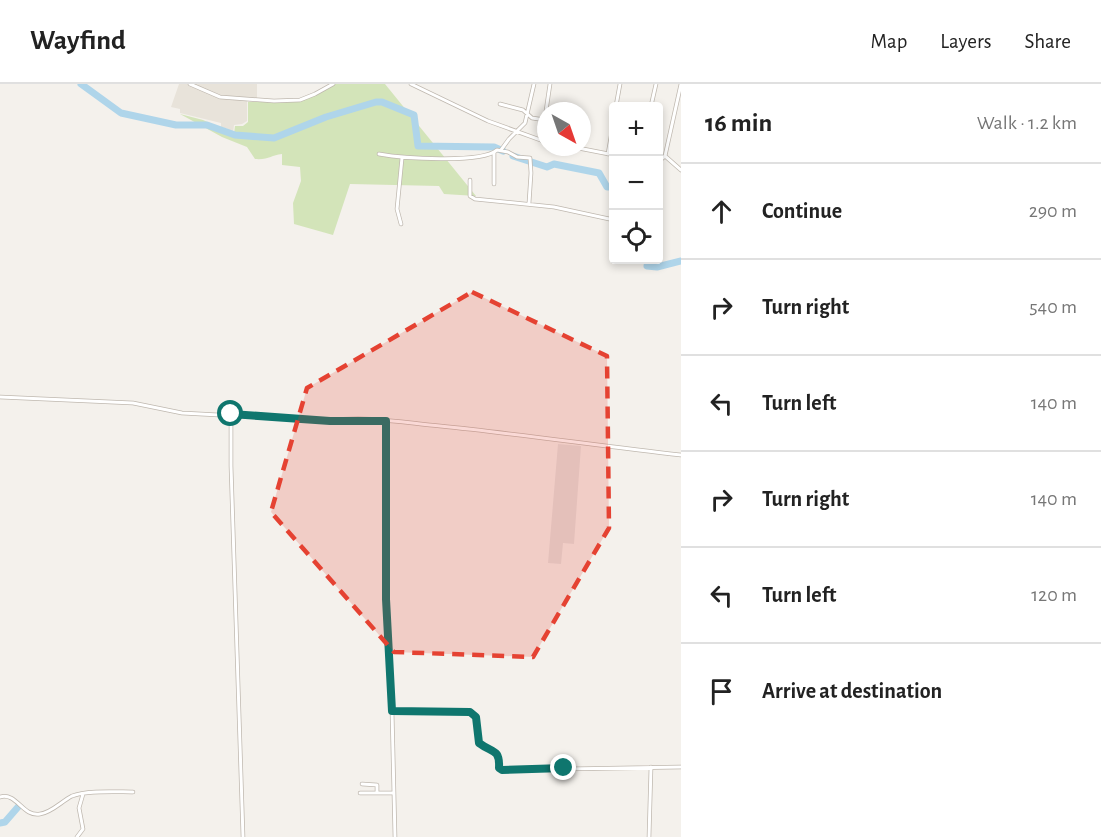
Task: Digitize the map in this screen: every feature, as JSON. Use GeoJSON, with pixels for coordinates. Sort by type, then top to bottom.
{"type":"FeatureCollection","features":[{"type":"Feature","properties":{"kind":"street"},"geometry":{"type":"LineString","coordinates":[[190,84],[220,97],[274,101],[300,100],[333,84]]}},
{"type":"Feature","properties":{"kind":"street"},"geometry":{"type":"LineString","coordinates":[[411,84],[489,121],[537,139]]}},
{"type":"Feature","properties":{"kind":"street"},"geometry":{"type":"LineString","coordinates":[[379,154],[402,158],[483,156],[497,151],[525,123],[534,84]]}},
{"type":"Feature","properties":{"kind":"street"},"geometry":{"type":"LineString","coordinates":[[547,102],[550,84]]}},
{"type":"Feature","properties":{"kind":"street"},"geometry":{"type":"LineString","coordinates":[[617,102],[620,84]]}},
{"type":"Feature","properties":{"kind":"street"},"geometry":{"type":"LineString","coordinates":[[652,102],[656,84]]}},
{"type":"Feature","properties":{"kind":"street"},"geometry":{"type":"LineString","coordinates":[[681,84],[664,156],[681,170]]}},
{"type":"Feature","properties":{"kind":"street"},"geometry":{"type":"LineString","coordinates":[[500,104],[528,113],[532,118],[537,119]]}},
{"type":"Feature","properties":{"kind":"street"},"geometry":{"type":"LineString","coordinates":[[591,151],[608,154],[609,148]]}},
{"type":"Feature","properties":{"kind":"street"},"geometry":{"type":"LineString","coordinates":[[497,151],[530,158],[529,203]]}},
{"type":"Feature","properties":{"kind":"street"},"geometry":{"type":"LineString","coordinates":[[494,184],[497,151]]}},
{"type":"Feature","properties":{"kind":"street"},"geometry":{"type":"LineString","coordinates":[[401,224],[397,209],[402,158]]}},
{"type":"Feature","properties":{"kind":"street"},"geometry":{"type":"LineString","coordinates":[[470,180],[470,196],[476,199],[529,203],[609,219]]}},
{"type":"Feature","properties":{"kind":"street"},"geometry":{"type":"LineString","coordinates":[[0,397],[133,403],[182,413],[330,421],[386,421],[525,434],[681,455]]}},
{"type":"Feature","properties":{"kind":"street"},"geometry":{"type":"LineString","coordinates":[[231,414],[243,837]]}},
{"type":"Feature","properties":{"kind":"street"},"geometry":{"type":"LineString","coordinates":[[386,421],[386,599],[395,837]]}},
{"type":"Feature","properties":{"kind":"street"},"geometry":{"type":"LineString","coordinates":[[392,711],[470,712],[476,717],[479,743],[498,753],[499,768],[502,770],[681,767]]}},
{"type":"Feature","properties":{"kind":"street"},"geometry":{"type":"LineString","coordinates":[[649,837],[651,767]]}},
{"type":"Feature","properties":{"kind":"street"},"geometry":{"type":"LineString","coordinates":[[362,784],[377,785],[377,792]]}},
{"type":"Feature","properties":{"kind":"street"},"geometry":{"type":"LineString","coordinates":[[0,797],[7,795],[12,797],[29,813],[41,814],[73,796],[133,792]]}},
{"type":"Feature","properties":{"kind":"street"},"geometry":{"type":"LineString","coordinates":[[360,793],[394,793]]}},
{"type":"Feature","properties":{"kind":"street"},"geometry":{"type":"LineString","coordinates":[[77,837],[83,829],[79,811],[83,794]]}},
{"type":"Feature","properties":{"kind":"highlighted area"},"geometry":{"type":"Polygon","coordinates":[[[472,292],[607,356],[609,528],[533,657],[394,652],[271,512],[307,388],[472,292]]]}},
{"type":"Feature","properties":{"kind":"shaded area"},"geometry":{"type":"Polygon","coordinates":[[[179,84],[189,84],[219,97],[247,101],[247,121],[234,125],[233,133],[221,127],[221,123],[180,113],[180,109],[171,107],[179,84]]]}},
{"type":"Feature","properties":{"kind":"shaded area"},"geometry":{"type":"Polygon","coordinates":[[[193,84],[257,84],[257,99],[219,95],[193,84]]]}},
{"type":"Feature","properties":{"kind":"shaded area"},"geometry":{"type":"Polygon","coordinates":[[[558,444],[581,446],[574,544],[563,543],[561,564],[548,563],[558,444]]]}},
{"type":"Feature","properties":{"kind":"green space"},"geometry":{"type":"Polygon","coordinates":[[[334,84],[385,84],[476,196],[444,194],[439,186],[350,184],[333,235],[294,224],[293,203],[301,181],[300,167],[282,165],[282,154],[255,159],[247,147],[222,137],[180,114],[203,120],[234,134],[235,126],[243,126],[248,122],[248,102],[300,101],[334,84]]]}},
{"type":"Feature","properties":{"kind":"waterway"},"geometry":{"type":"LineString","coordinates":[[81,84],[121,113],[176,125],[207,125],[235,135],[274,138],[326,117],[382,102],[414,115],[418,146],[494,147],[503,151]]}},
{"type":"Feature","properties":{"kind":"waterway"},"geometry":{"type":"LineString","coordinates":[[513,156],[547,167],[554,164],[599,173],[609,187]]}},
{"type":"Feature","properties":{"kind":"waterway"},"geometry":{"type":"LineString","coordinates":[[647,264],[647,266],[657,267],[681,261]]}},
{"type":"Feature","properties":{"kind":"waterway"},"geometry":{"type":"LineString","coordinates":[[0,823],[5,822],[18,807]]}},
{"type":"Feature","properties":{"kind":"route"},"geometry":{"type":"LineString","coordinates":[[231,414],[330,421],[386,421],[386,599],[392,711],[470,712],[476,717],[479,743],[498,753],[499,768],[502,770],[564,768]]}}]}
